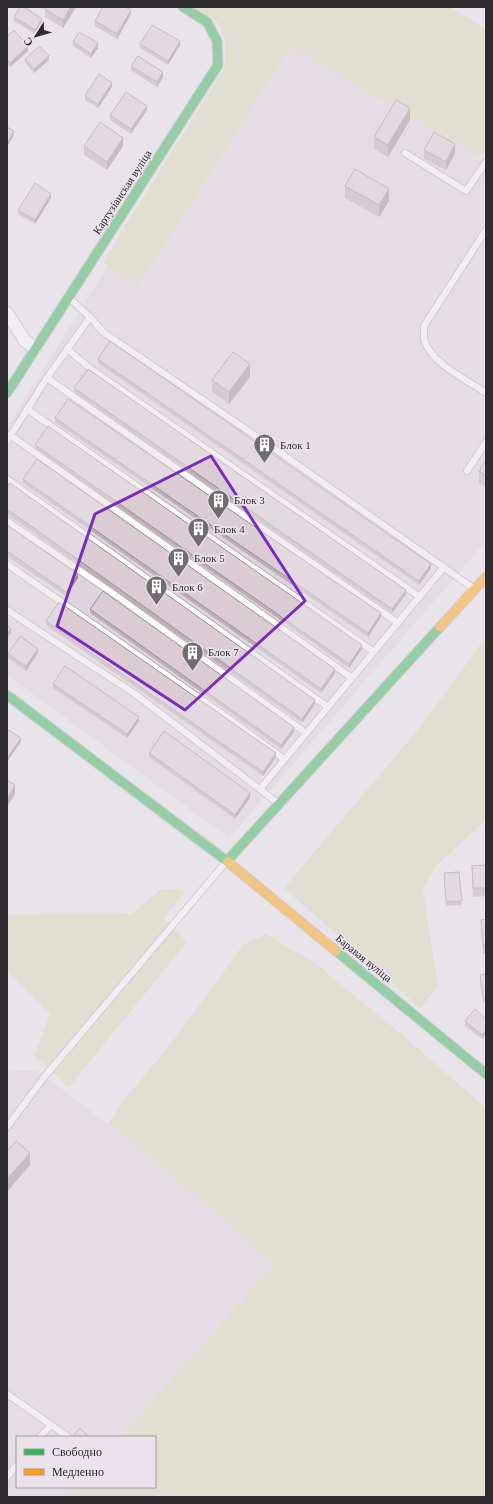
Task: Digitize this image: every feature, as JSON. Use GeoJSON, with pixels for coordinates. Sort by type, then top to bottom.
{"type":"FeatureCollection","features":[{"type":"Feature","properties":{"kind":"street","name":"Картузіанская вуліца"},"geometry":{"type":"LineString","coordinates":[[7,393],[218,64],[217,40],[207,22],[183,7]]}},
{"type":"Feature","properties":{"kind":"street"},"geometry":{"type":"LineString","coordinates":[[7,313],[26,341],[35,348]]}},
{"type":"Feature","properties":{"kind":"street"},"geometry":{"type":"LineString","coordinates":[[227,861],[486,577]]}},
{"type":"Feature","properties":{"kind":"street","name":"Баравая вуліца"},"geometry":{"type":"LineString","coordinates":[[7,695],[227,861],[484,1069]]}},
{"type":"Feature","properties":{"kind":"lane"},"geometry":{"type":"LineString","coordinates":[[405,153],[466,191],[486,162]]}},
{"type":"Feature","properties":{"kind":"lane"},"geometry":{"type":"LineString","coordinates":[[486,230],[424,326],[424,338],[428,347],[440,363],[486,393]]}},
{"type":"Feature","properties":{"kind":"lane"},"geometry":{"type":"LineString","coordinates":[[68,297],[90,317],[103,332],[475,589]]}},
{"type":"Feature","properties":{"kind":"lane"},"geometry":{"type":"LineString","coordinates":[[90,317],[66,349],[9,438],[352,678]]}},
{"type":"Feature","properties":{"kind":"lane"},"geometry":{"type":"LineString","coordinates":[[66,349],[91,369],[420,597]]}},
{"type":"Feature","properties":{"kind":"lane"},"geometry":{"type":"LineString","coordinates":[[47,378],[398,623]]}},
{"type":"Feature","properties":{"kind":"lane"},"geometry":{"type":"LineString","coordinates":[[27,409],[374,652]]}},
{"type":"Feature","properties":{"kind":"lane"},"geometry":{"type":"LineString","coordinates":[[467,471],[486,442]]}},
{"type":"Feature","properties":{"kind":"lane"},"geometry":{"type":"LineString","coordinates":[[7,479],[328,707]]}},
{"type":"Feature","properties":{"kind":"lane"},"geometry":{"type":"LineString","coordinates":[[7,522],[111,592],[306,733]]}},
{"type":"Feature","properties":{"kind":"lane"},"geometry":{"type":"LineString","coordinates":[[7,564],[228,718],[284,759]]}},
{"type":"Feature","properties":{"kind":"lane"},"geometry":{"type":"LineString","coordinates":[[260,789],[444,568]]}},
{"type":"Feature","properties":{"kind":"lane"},"geometry":{"type":"LineString","coordinates":[[7,610],[135,694],[279,804]]}},
{"type":"Feature","properties":{"kind":"lane"},"geometry":{"type":"LineString","coordinates":[[7,1127],[45,1076],[227,861]]}},
{"type":"Feature","properties":{"kind":"lane"},"geometry":{"type":"LineString","coordinates":[[7,1394],[67,1436]]}},
{"type":"Feature","properties":{"kind":"lane"},"geometry":{"type":"LineString","coordinates":[[41,1436],[51,1425]]}},
{"type":"Feature","properties":{"kind":"lane"},"geometry":{"type":"LineString","coordinates":[[7,1477],[16,1466]]}},
{"type":"Feature","properties":{"kind":"highlighted area"},"geometry":{"type":"Polygon","coordinates":[[[211,456],[305,601],[185,710],[57,626],[95,514],[211,456]]]}},
{"type":"Feature","properties":{"kind":"shaded area"},"geometry":{"type":"Polygon","coordinates":[[[291,47],[486,161],[486,541],[229,838],[7,675],[7,427],[108,266],[138,287],[291,47]]]}},
{"type":"Feature","properties":{"kind":"shaded area"},"geometry":{"type":"Polygon","coordinates":[[[7,1070],[38,1071],[147,1154],[274,1264],[121,1436],[16,1436],[16,1488],[75,1488],[67,1497],[7,1497],[7,1070]]]}},
{"type":"Feature","properties":{"kind":"green space"},"geometry":{"type":"Polygon","coordinates":[[[194,7],[450,7],[486,29],[486,152],[479,157],[291,47],[138,287],[103,262],[224,68],[225,41],[221,28],[212,18],[194,7]]]}},
{"type":"Feature","properties":{"kind":"green space"},"geometry":{"type":"Polygon","coordinates":[[[486,637],[486,820],[435,867],[423,890],[438,986],[420,1008],[284,888],[416,732],[486,637]]]}},
{"type":"Feature","properties":{"kind":"green space"},"geometry":{"type":"Polygon","coordinates":[[[161,889],[186,891],[164,918],[187,942],[69,1087],[34,1056],[50,1014],[7,971],[7,915],[132,914],[161,889]]]}},
{"type":"Feature","properties":{"kind":"green space"},"geometry":{"type":"Polygon","coordinates":[[[266,934],[316,964],[400,1033],[486,1108],[486,1497],[67,1497],[75,1488],[156,1488],[156,1436],[121,1436],[274,1264],[147,1154],[108,1124],[124,1100],[170,1045],[243,945],[266,934]]]}},
{"type":"Feature","properties":{"kind":"building"},"geometry":{"type":"Polygon","coordinates":[[[20,7],[24,7],[42,19],[35,30],[14,17],[20,7]]]}},
{"type":"Feature","properties":{"kind":"building"},"geometry":{"type":"Polygon","coordinates":[[[45,7],[71,7],[63,20],[45,9],[45,7]]]}},
{"type":"Feature","properties":{"kind":"building"},"geometry":{"type":"Polygon","coordinates":[[[103,7],[126,7],[131,10],[117,34],[95,21],[103,7]]]}},
{"type":"Feature","properties":{"kind":"building"},"geometry":{"type":"Polygon","coordinates":[[[152,25],[180,41],[168,61],[140,44],[152,25]]]}},
{"type":"Feature","properties":{"kind":"building"},"geometry":{"type":"Polygon","coordinates":[[[14,30],[28,46],[10,63],[7,60],[7,36],[14,30]]]}},
{"type":"Feature","properties":{"kind":"building"},"geometry":{"type":"Polygon","coordinates":[[[79,32],[98,43],[91,54],[73,42],[79,32]]]}},
{"type":"Feature","properties":{"kind":"building"},"geometry":{"type":"Polygon","coordinates":[[[39,46],[49,56],[34,69],[25,59],[39,46]]]}},
{"type":"Feature","properties":{"kind":"building"},"geometry":{"type":"Polygon","coordinates":[[[138,56],[163,72],[157,82],[131,66],[138,56]]]}},
{"type":"Feature","properties":{"kind":"building"},"geometry":{"type":"Polygon","coordinates":[[[99,74],[112,83],[98,104],[85,96],[99,74]]]}},
{"type":"Feature","properties":{"kind":"building"},"geometry":{"type":"Polygon","coordinates":[[[126,92],[147,106],[131,129],[110,115],[126,92]]]}},
{"type":"Feature","properties":{"kind":"building"},"geometry":{"type":"Polygon","coordinates":[[[396,100],[410,108],[388,145],[374,137],[396,100]]]}},
{"type":"Feature","properties":{"kind":"building"},"geometry":{"type":"Polygon","coordinates":[[[100,122],[123,138],[107,162],[84,146],[100,122]]]}},
{"type":"Feature","properties":{"kind":"building"},"geometry":{"type":"Polygon","coordinates":[[[7,127],[14,131],[7,143],[7,127]]]}},
{"type":"Feature","properties":{"kind":"building"},"geometry":{"type":"Polygon","coordinates":[[[434,132],[455,144],[446,162],[424,150],[434,132]]]}},
{"type":"Feature","properties":{"kind":"building"},"geometry":{"type":"Polygon","coordinates":[[[355,169],[389,189],[379,205],[345,186],[355,169]]]}},
{"type":"Feature","properties":{"kind":"building"},"geometry":{"type":"Polygon","coordinates":[[[35,183],[51,194],[35,220],[18,210],[35,183]]]}},
{"type":"Feature","properties":{"kind":"building","name":"Блок 1"},"geometry":{"type":"Polygon","coordinates":[[[110,341],[431,564],[419,581],[98,359],[110,341]]]}},
{"type":"Feature","properties":{"kind":"building"},"geometry":{"type":"Polygon","coordinates":[[[233,352],[250,364],[229,392],[212,380],[233,352]]]}},
{"type":"Feature","properties":{"kind":"building"},"geometry":{"type":"Polygon","coordinates":[[[88,369],[406,590],[392,609],[74,388],[88,369]]]}},
{"type":"Feature","properties":{"kind":"building","name":"Блок 3"},"geometry":{"type":"Polygon","coordinates":[[[68,399],[381,613],[368,633],[55,418],[68,399]]]}},
{"type":"Feature","properties":{"kind":"building","name":"Блок 4"},"geometry":{"type":"Polygon","coordinates":[[[48,426],[362,645],[349,664],[35,445],[48,426]]]}},
{"type":"Feature","properties":{"kind":"building","name":"Блок 5"},"geometry":{"type":"Polygon","coordinates":[[[37,459],[335,669],[321,689],[23,479],[37,459]]]}},
{"type":"Feature","properties":{"kind":"building"},"geometry":{"type":"Polygon","coordinates":[[[486,460],[486,475],[479,471],[486,460]]]}},
{"type":"Feature","properties":{"kind":"building","name":"Блок 6"},"geometry":{"type":"Polygon","coordinates":[[[10,483],[315,700],[302,719],[7,509],[7,487],[10,483]]]}},
{"type":"Feature","properties":{"kind":"building"},"geometry":{"type":"Polygon","coordinates":[[[7,525],[78,574],[66,592],[7,551],[7,525]]]}},
{"type":"Feature","properties":{"kind":"building","name":"Блок 7"},"geometry":{"type":"Polygon","coordinates":[[[103,591],[294,727],[281,745],[90,609],[103,591]]]}},
{"type":"Feature","properties":{"kind":"building"},"geometry":{"type":"Polygon","coordinates":[[[59,602],[276,753],[263,772],[46,621],[59,602]]]}},
{"type":"Feature","properties":{"kind":"building"},"geometry":{"type":"Polygon","coordinates":[[[7,626],[11,629],[7,634],[7,626]]]}},
{"type":"Feature","properties":{"kind":"building"},"geometry":{"type":"Polygon","coordinates":[[[20,636],[38,649],[26,666],[8,654],[20,636]]]}},
{"type":"Feature","properties":{"kind":"building"},"geometry":{"type":"Polygon","coordinates":[[[65,666],[139,717],[127,734],[53,684],[65,666]]]}},
{"type":"Feature","properties":{"kind":"building"},"geometry":{"type":"Polygon","coordinates":[[[7,729],[21,738],[7,758],[7,729]]]}},
{"type":"Feature","properties":{"kind":"building"},"geometry":{"type":"Polygon","coordinates":[[[164,731],[250,793],[235,815],[149,753],[164,731]]]}},
{"type":"Feature","properties":{"kind":"building"},"geometry":{"type":"Polygon","coordinates":[[[7,780],[15,785],[7,799],[7,780]]]}},
{"type":"Feature","properties":{"kind":"building"},"geometry":{"type":"Polygon","coordinates":[[[486,865],[486,888],[473,888],[472,866],[486,865]]]}},
{"type":"Feature","properties":{"kind":"building"},"geometry":{"type":"Polygon","coordinates":[[[459,872],[462,901],[446,902],[444,873],[459,872]]]}},
{"type":"Feature","properties":{"kind":"building"},"geometry":{"type":"Polygon","coordinates":[[[486,919],[486,945],[483,945],[481,920],[486,919]]]}},
{"type":"Feature","properties":{"kind":"building"},"geometry":{"type":"Polygon","coordinates":[[[486,974],[486,998],[483,998],[480,975],[486,974]]]}},
{"type":"Feature","properties":{"kind":"building"},"geometry":{"type":"Polygon","coordinates":[[[475,1009],[486,1019],[486,1030],[482,1035],[465,1021],[475,1009]]]}},
{"type":"Feature","properties":{"kind":"building"},"geometry":{"type":"Polygon","coordinates":[[[16,1141],[30,1153],[7,1179],[7,1152],[16,1141]]]}},
{"type":"Feature","properties":{"kind":"building"},"geometry":{"type":"Polygon","coordinates":[[[80,1428],[88,1436],[73,1436],[80,1428]]]}},
{"type":"Feature","properties":{"kind":"traffic: fast"},"geometry":{"type":"LineString","coordinates":[[7,393],[218,65],[217,41],[207,22],[183,7]]}},
{"type":"Feature","properties":{"kind":"traffic: fast"},"geometry":{"type":"LineString","coordinates":[[227,861],[440,627]]}},
{"type":"Feature","properties":{"kind":"traffic: fast"},"geometry":{"type":"LineString","coordinates":[[7,695],[228,862]]}},
{"type":"Feature","properties":{"kind":"traffic: fast"},"geometry":{"type":"LineString","coordinates":[[336,951],[486,1074]]}},
{"type":"Feature","properties":{"kind":"traffic: slow"},"geometry":{"type":"LineString","coordinates":[[440,627],[486,577]]}},
{"type":"Feature","properties":{"kind":"traffic: slow"},"geometry":{"type":"LineString","coordinates":[[228,862],[336,951]]}},
{"type":"Feature","properties":{"kind":"place","name":"Блок 1"},"geometry":{"type":"Point","coordinates":[264,464]}},
{"type":"Feature","properties":{"kind":"place","name":"Блок 3"},"geometry":{"type":"Point","coordinates":[218,520]}},
{"type":"Feature","properties":{"kind":"place","name":"Блок 4"},"geometry":{"type":"Point","coordinates":[198,548]}},
{"type":"Feature","properties":{"kind":"place","name":"Блок 5"},"geometry":{"type":"Point","coordinates":[179,578]}},
{"type":"Feature","properties":{"kind":"place","name":"Блок 6"},"geometry":{"type":"Point","coordinates":[157,606]}},
{"type":"Feature","properties":{"kind":"place","name":"Блок 7"},"geometry":{"type":"Point","coordinates":[192,672]}}]}
